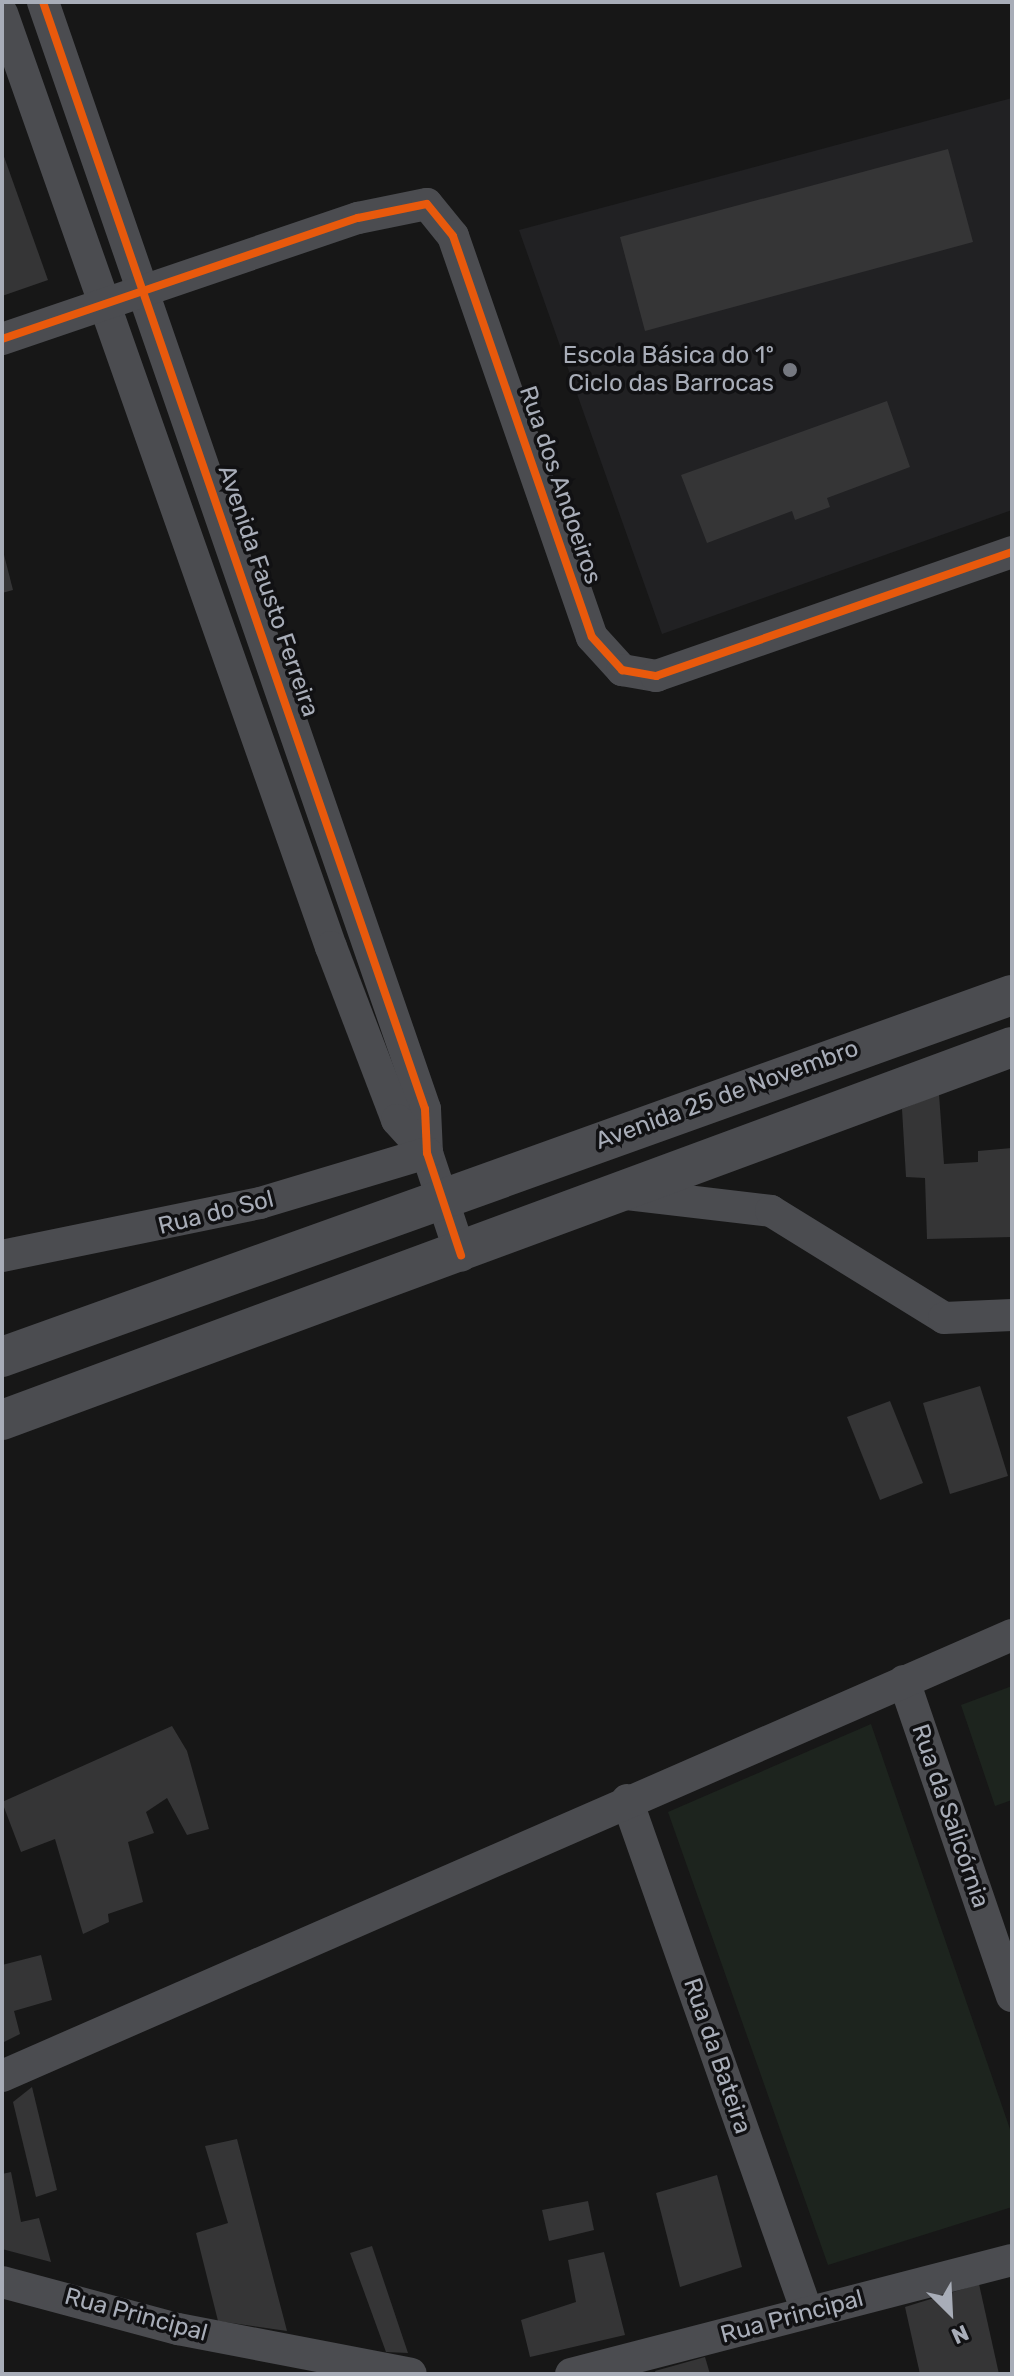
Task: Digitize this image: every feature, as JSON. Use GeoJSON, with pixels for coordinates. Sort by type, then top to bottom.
{"type":"FeatureCollection","features":[{"type":"Feature","properties":{"kind":"street","name":"Avenida Fausto Ferreira"},"geometry":{"type":"LineString","coordinates":[[43,2],[425,1109],[427,1153],[441,1196]]}},
{"type":"Feature","properties":{"kind":"street","name":"Avenida Fausto Ferreira"},"geometry":{"type":"LineString","coordinates":[[2,13],[103,304],[397,1120],[427,1153]]}},
{"type":"Feature","properties":{"kind":"street","name":"Rua dos Andoeiros"},"geometry":{"type":"LineString","coordinates":[[143,292],[398,205],[427,204],[453,236],[592,637],[622,670],[656,676],[1012,552]]}},
{"type":"Feature","properties":{"kind":"street"},"geometry":{"type":"LineString","coordinates":[[2,339],[143,292]]}},
{"type":"Feature","properties":{"kind":"street","name":"Avenida 25 de Novembro"},"geometry":{"type":"LineString","coordinates":[[2,1357],[441,1196],[1012,995]]}},
{"type":"Feature","properties":{"kind":"street"},"geometry":{"type":"LineString","coordinates":[[2,1420],[627,1194],[1012,1047]]}},
{"type":"Feature","properties":{"kind":"street","name":"Rua do Sol"},"geometry":{"type":"LineString","coordinates":[[2,1256],[260,1203],[427,1153]]}},
{"type":"Feature","properties":{"kind":"street"},"geometry":{"type":"LineString","coordinates":[[627,1194],[771,1211],[944,1318],[1012,1315]]}},
{"type":"Feature","properties":{"kind":"street"},"geometry":{"type":"LineString","coordinates":[[441,1196],[461,1255]]}},
{"type":"Feature","properties":{"kind":"street"},"geometry":{"type":"LineString","coordinates":[[2,2076],[627,1800],[1012,1635]]}},
{"type":"Feature","properties":{"kind":"street","name":"Rua da Salicórnia"},"geometry":{"type":"LineString","coordinates":[[904,1681],[1012,1996]]}},
{"type":"Feature","properties":{"kind":"street","name":"Rua da Bateira"},"geometry":{"type":"LineString","coordinates":[[627,1800],[807,2312]]}},
{"type":"Feature","properties":{"kind":"street","name":"Rua Principal"},"geometry":{"type":"LineString","coordinates":[[571,2374],[1012,2260]]}},
{"type":"Feature","properties":{"kind":"street","name":"Rua Principal"},"geometry":{"type":"LineString","coordinates":[[2,2282],[178,2329],[411,2374]]}},
{"type":"Feature","properties":{"kind":"shaded area","name":"Escola Básica do 1º Ciclo das Barrocas"},"geometry":{"type":"Polygon","coordinates":[[[1012,98],[1012,510],[662,634],[519,230],[1012,98]]]}},
{"type":"Feature","properties":{"kind":"shaded area"},"geometry":{"type":"Polygon","coordinates":[[[1012,1686],[1012,1800],[995,1806],[961,1705],[1012,1686]]]}},
{"type":"Feature","properties":{"kind":"shaded area"},"geometry":{"type":"Polygon","coordinates":[[[871,1724],[1012,2135],[1012,2207],[828,2265],[668,1812],[871,1724]]]}},
{"type":"Feature","properties":{"kind":"building"},"geometry":{"type":"Polygon","coordinates":[[[948,149],[973,242],[645,331],[620,237],[948,149]]]}},
{"type":"Feature","properties":{"kind":"building"},"geometry":{"type":"Polygon","coordinates":[[[2,151],[48,280],[2,296],[2,151]]]}},
{"type":"Feature","properties":{"kind":"building"},"geometry":{"type":"Polygon","coordinates":[[[887,401],[910,467],[827,498],[830,507],[795,520],[792,511],[707,543],[681,475],[887,401]]]}},
{"type":"Feature","properties":{"kind":"building"},"geometry":{"type":"Polygon","coordinates":[[[2,547],[13,590],[2,593],[2,547]]]}},
{"type":"Feature","properties":{"kind":"building"},"geometry":{"type":"Polygon","coordinates":[[[939,1094],[944,1164],[978,1162],[978,1151],[1012,1148],[1012,1237],[927,1239],[925,1178],[906,1177],[902,1109],[939,1094]]]}},
{"type":"Feature","properties":{"kind":"building"},"geometry":{"type":"Polygon","coordinates":[[[980,1386],[1008,1476],[950,1494],[923,1403],[980,1386]]]}},
{"type":"Feature","properties":{"kind":"building"},"geometry":{"type":"Polygon","coordinates":[[[890,1401],[923,1483],[880,1500],[847,1417],[890,1401]]]}},
{"type":"Feature","properties":{"kind":"building"},"geometry":{"type":"Polygon","coordinates":[[[172,1726],[187,1751],[209,1829],[187,1835],[167,1798],[146,1812],[154,1833],[128,1842],[143,1902],[108,1914],[109,1922],[83,1934],[55,1839],[21,1852],[2,1802],[172,1726]]]}},
{"type":"Feature","properties":{"kind":"building"},"geometry":{"type":"Polygon","coordinates":[[[41,1955],[52,2000],[14,2011],[20,2034],[2,2043],[2,1965],[41,1955]]]}},
{"type":"Feature","properties":{"kind":"building"},"geometry":{"type":"Polygon","coordinates":[[[32,2087],[57,2190],[36,2197],[13,2102],[32,2087]]]}},
{"type":"Feature","properties":{"kind":"building"},"geometry":{"type":"Polygon","coordinates":[[[237,2139],[287,2331],[218,2321],[196,2233],[228,2223],[205,2146],[237,2139]]]}},
{"type":"Feature","properties":{"kind":"building"},"geometry":{"type":"Polygon","coordinates":[[[11,2172],[21,2222],[39,2218],[51,2262],[2,2249],[2,2174],[11,2172]]]}},
{"type":"Feature","properties":{"kind":"building"},"geometry":{"type":"Polygon","coordinates":[[[717,2175],[742,2267],[680,2287],[656,2193],[717,2175]]]}},
{"type":"Feature","properties":{"kind":"building"},"geometry":{"type":"Polygon","coordinates":[[[588,2201],[594,2230],[549,2241],[542,2210],[588,2201]]]}},
{"type":"Feature","properties":{"kind":"building"},"geometry":{"type":"Polygon","coordinates":[[[372,2246],[408,2353],[386,2352],[350,2253],[372,2246]]]}},
{"type":"Feature","properties":{"kind":"building"},"geometry":{"type":"Polygon","coordinates":[[[604,2252],[625,2335],[530,2357],[521,2320],[576,2302],[568,2260],[604,2252]]]}},
{"type":"Feature","properties":{"kind":"building"},"geometry":{"type":"Polygon","coordinates":[[[979,2284],[999,2374],[920,2374],[905,2307],[979,2284]]]}},
{"type":"Feature","properties":{"kind":"building"},"geometry":{"type":"Polygon","coordinates":[[[705,2357],[710,2374],[656,2374],[655,2371],[705,2357]]]}},
{"type":"Feature","properties":{"kind":"cycle path"},"geometry":{"type":"LineString","coordinates":[[43,2],[425,1109],[427,1153],[461,1255]]}},
{"type":"Feature","properties":{"kind":"cycle path"},"geometry":{"type":"LineString","coordinates":[[2,339],[358,218],[427,204],[453,236],[592,637],[622,670],[656,676],[1012,552]]}},
{"type":"Feature","properties":{"kind":"place","name":"Escola Básica do 1º Ciclo das Barrocas"},"geometry":{"type":"Point","coordinates":[790,370]}}]}
